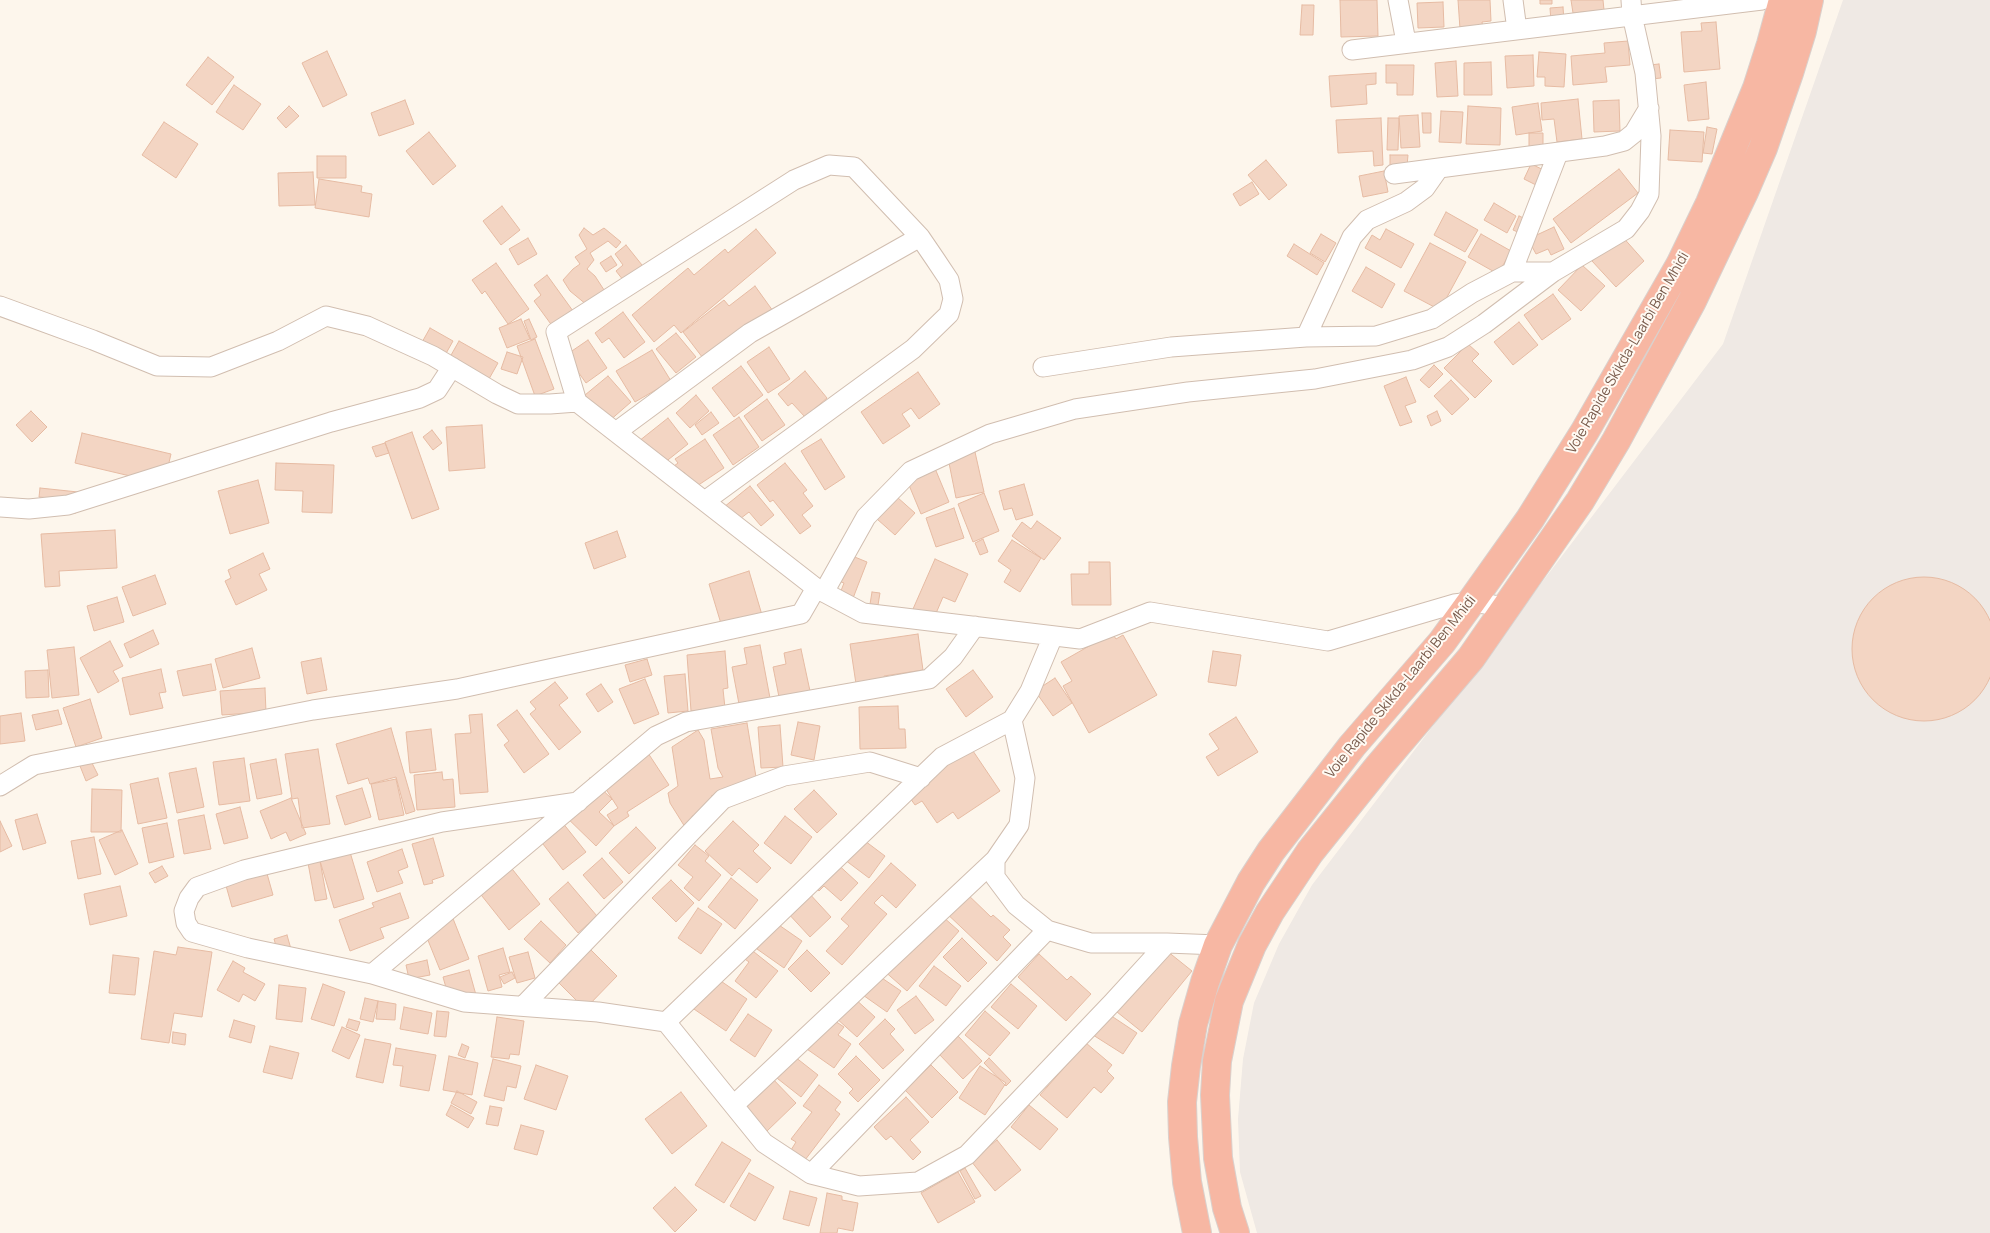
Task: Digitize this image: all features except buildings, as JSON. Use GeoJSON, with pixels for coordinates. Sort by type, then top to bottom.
{"type":"FeatureCollection","features":[{"type":"Feature","properties":{"kind":"highway","name":"Voie Rapide Skikda-Laarbi Ben Mhidi"},"geometry":{"type":"LineString","coordinates":[[1197,1233],[1186,1182],[1182,1137],[1182,1102],[1193,1024],[1204,982],[1218,945],[1251,882],[1292,823],[1352,746],[1442,642],[1530,519],[1584,431],[1680,265],[1736,142],[1772,44],[1783,0]]}},
{"type":"Feature","properties":{"kind":"highway","name":"Voie Rapide Skikda-Laarbi Ben Mhidi"},"geometry":{"type":"LineString","coordinates":[[1235,1233],[1218,1158],[1215,1095],[1217,1061],[1222,1031],[1229,1001],[1240,972],[1270,912],[1310,852],[1379,766],[1471,658],[1580,501],[1616,441],[1710,266],[1762,148],[1802,31],[1809,0]]}},
{"type":"Feature","properties":{"kind":"street"},"geometry":{"type":"LineString","coordinates":[[1398,0],[1406,42]]}},
{"type":"Feature","properties":{"kind":"street"},"geometry":{"type":"LineString","coordinates":[[1512,0],[1517,30]]}},
{"type":"Feature","properties":{"kind":"street"},"geometry":{"type":"LineString","coordinates":[[1352,50],[1517,30],[1631,7],[1762,0]]}},
{"type":"Feature","properties":{"kind":"street"},"geometry":{"type":"LineString","coordinates":[[0,786],[34,765],[313,710],[457,689],[801,614],[820,590],[866,517],[912,471],[990,434],[1075,409],[1188,392],[1315,379],[1412,360],[1448,347],[1484,324],[1552,272],[1626,229],[1640,211],[1649,194],[1652,136],[1645,73],[1631,7]]}},
{"type":"Feature","properties":{"kind":"street"},"geometry":{"type":"LineString","coordinates":[[1394,174],[1605,146],[1624,141],[1634,132],[1649,108]]}},
{"type":"Feature","properties":{"kind":"street"},"geometry":{"type":"LineString","coordinates":[[1512,272],[1558,153]]}},
{"type":"Feature","properties":{"kind":"street"},"geometry":{"type":"LineString","coordinates":[[705,502],[913,349],[949,314],[953,299],[949,280],[920,236],[854,167],[829,165],[794,180],[556,332],[577,402],[705,502],[820,590],[863,613],[1080,639],[1150,612],[1328,641],[1454,604],[1471,602],[1507,607]]}},
{"type":"Feature","properties":{"kind":"street"},"geometry":{"type":"LineString","coordinates":[[1306,337],[1352,237],[1367,220],[1406,202],[1425,188],[1439,168]]}},
{"type":"Feature","properties":{"kind":"street"},"geometry":{"type":"LineString","coordinates":[[616,432],[750,333],[920,236]]}},
{"type":"Feature","properties":{"kind":"street"},"geometry":{"type":"LineString","coordinates":[[1043,367],[1171,347],[1306,337],[1376,336],[1432,319],[1472,293],[1512,272],[1552,272]]}},
{"type":"Feature","properties":{"kind":"street"},"geometry":{"type":"LineString","coordinates":[[0,306],[157,366],[211,367],[278,340],[326,316],[367,326],[433,356],[497,394],[518,404],[577,402]]}},
{"type":"Feature","properties":{"kind":"street"},"geometry":{"type":"LineString","coordinates":[[0,508],[29,509],[68,506],[331,422],[420,398],[437,390],[452,367]]}},
{"type":"Feature","properties":{"kind":"street"},"geometry":{"type":"LineString","coordinates":[[372,974],[656,736],[686,722],[929,679],[953,657],[975,626]]}},
{"type":"Feature","properties":{"kind":"street"},"geometry":{"type":"LineString","coordinates":[[666,1022],[942,758],[1012,720],[1030,691],[1052,636]]}},
{"type":"Feature","properties":{"kind":"street"},"geometry":{"type":"LineString","coordinates":[[734,1105],[995,860],[1019,825],[1025,778],[1012,720]]}},
{"type":"Feature","properties":{"kind":"street"},"geometry":{"type":"LineString","coordinates":[[523,1006],[722,799],[784,776],[870,762],[921,778]]}},
{"type":"Feature","properties":{"kind":"street"},"geometry":{"type":"LineString","coordinates":[[578,802],[442,822],[244,870],[197,887],[189,898],[184,911],[186,923],[192,932],[248,948],[372,974],[464,1002],[598,1012],[666,1022],[764,1143],[811,1174],[858,1186],[918,1182],[967,1155],[1113,1002],[1167,942]]}},
{"type":"Feature","properties":{"kind":"street"},"geometry":{"type":"LineString","coordinates":[[995,860],[995,878],[1016,905],[1047,930],[1091,943],[1167,942],[1218,945]]}},
{"type":"Feature","properties":{"kind":"street"},"geometry":{"type":"LineString","coordinates":[[811,1174],[1047,930]]}},
{"type":"Feature","properties":{"kind":"shaded area"},"geometry":{"type":"Polygon","coordinates":[[[1843,0],[1990,0],[1990,1233],[1257,1233],[1240,1172],[1238,1119],[1243,1059],[1254,1003],[1279,944],[1312,885],[1723,344],[1843,0]]]}}]}
